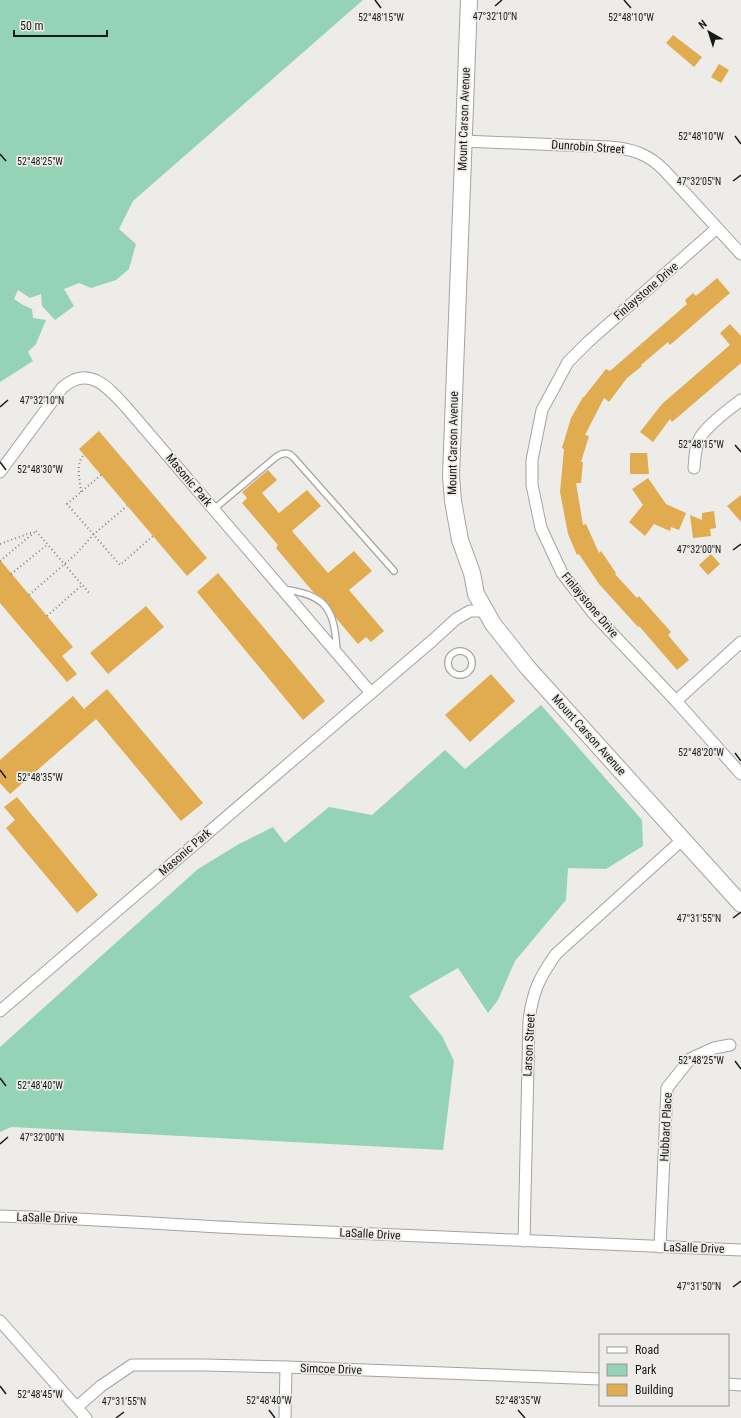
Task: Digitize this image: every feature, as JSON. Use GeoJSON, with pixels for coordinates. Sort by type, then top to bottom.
{"type":"FeatureCollection","features":[{"type":"Feature","properties":{"kind":"main road","name":"Mount Carson Avenue"},"geometry":{"type":"LineString","coordinates":[[469,0],[451,476],[453,501],[460,540],[472,573],[476,594],[498,630],[528,668],[741,904]]}},
{"type":"Feature","properties":{"kind":"street","name":"Dunrobin Street"},"geometry":{"type":"LineString","coordinates":[[463,141],[618,148],[641,153],[653,159],[741,254]]}},
{"type":"Feature","properties":{"kind":"street","name":"Finlaystone Drive"},"geometry":{"type":"LineString","coordinates":[[717,228],[588,342],[568,362],[542,410],[532,460],[532,485],[541,528],[562,573],[593,613],[676,701],[741,774]]}},
{"type":"Feature","properties":{"kind":"street","name":"Masonic Park"},"geometry":{"type":"LineString","coordinates":[[0,472],[67,383],[78,378],[91,378],[105,386],[120,399],[371,693]]}},
{"type":"Feature","properties":{"kind":"street"},"geometry":{"type":"LineString","coordinates":[[694,468],[696,451],[701,437],[714,423],[741,400]]}},
{"type":"Feature","properties":{"kind":"street","name":"Masonic Park"},"geometry":{"type":"LineString","coordinates":[[0,1011],[456,619],[470,611],[485,611]]}},
{"type":"Feature","properties":{"kind":"street"},"geometry":{"type":"LineString","coordinates":[[676,701],[741,642]]}},
{"type":"Feature","properties":{"kind":"street","name":"Larson Street"},"geometry":{"type":"LineString","coordinates":[[524,1241],[529,1020],[532,999],[542,974],[556,954],[683,839]]}},
{"type":"Feature","properties":{"kind":"street","name":"Hubbard Place"},"geometry":{"type":"LineString","coordinates":[[660,1246],[667,1088],[690,1059],[714,1048],[730,1045]]}},
{"type":"Feature","properties":{"kind":"street","name":"LaSalle Drive"},"geometry":{"type":"LineString","coordinates":[[0,1216],[50,1217],[168,1224],[741,1250]]}},
{"type":"Feature","properties":{"kind":"street"},"geometry":{"type":"LineString","coordinates":[[0,1321],[86,1418]]}},
{"type":"Feature","properties":{"kind":"street","name":"Simcoe Drive"},"geometry":{"type":"LineString","coordinates":[[77,1407],[102,1386],[132,1365],[286,1367],[599,1379]]}},
{"type":"Feature","properties":{"kind":"street"},"geometry":{"type":"LineString","coordinates":[[285,1418],[286,1367]]}},
{"type":"Feature","properties":{"kind":"street"},"geometry":{"type":"LineString","coordinates":[[729,1384],[741,1385]]}},
{"type":"Feature","properties":{"kind":"lane"},"geometry":{"type":"LineString","coordinates":[[214,509],[276,457],[282,453],[289,454],[394,571]]}},
{"type":"Feature","properties":{"kind":"lane"},"geometry":{"type":"LineString","coordinates":[[282,589],[295,590],[311,595],[317,598],[327,608],[335,627],[337,654]]}},
{"type":"Feature","properties":{"kind":"lane"},"geometry":{"type":"LineString","coordinates":[[456,652],[464,652],[470,657],[472,665],[468,672],[458,675],[451,671],[449,667],[450,656],[456,652]]}},
{"type":"Feature","properties":{"kind":"path"},"geometry":{"type":"LineString","coordinates":[[81,492],[79,463],[80,458],[84,455]]}},
{"type":"Feature","properties":{"kind":"path"},"geometry":{"type":"LineString","coordinates":[[101,475],[67,504],[120,565],[153,536]]}},
{"type":"Feature","properties":{"kind":"path"},"geometry":{"type":"LineString","coordinates":[[29,595],[76,554],[94,534],[127,506]]}},
{"type":"Feature","properties":{"kind":"path"},"geometry":{"type":"LineString","coordinates":[[0,544],[36,531]]}},
{"type":"Feature","properties":{"kind":"path"},"geometry":{"type":"LineString","coordinates":[[36,531],[90,594]]}},
{"type":"Feature","properties":{"kind":"path"},"geometry":{"type":"LineString","coordinates":[[0,561],[36,531]]}},
{"type":"Feature","properties":{"kind":"path"},"geometry":{"type":"LineString","coordinates":[[11,574],[48,544]]}},
{"type":"Feature","properties":{"kind":"path"},"geometry":{"type":"LineString","coordinates":[[47,616],[83,585]]}},
{"type":"Feature","properties":{"kind":"green space"},"geometry":{"type":"Polygon","coordinates":[[[0,0],[363,0],[133,201],[119,229],[136,244],[129,269],[116,280],[91,288],[79,283],[64,289],[74,306],[55,320],[42,306],[41,294],[30,298],[18,290],[14,299],[32,309],[33,318],[46,320],[36,344],[28,352],[33,361],[0,382],[0,0]]]}},
{"type":"Feature","properties":{"kind":"green space"},"geometry":{"type":"Polygon","coordinates":[[[541,705],[642,820],[643,846],[606,869],[568,868],[566,900],[515,961],[498,1000],[488,1013],[458,968],[409,996],[442,1036],[454,1061],[443,1150],[11,1127],[0,1132],[0,1047],[198,869],[239,844],[273,827],[285,843],[329,807],[372,815],[445,750],[465,769],[541,705]]]}},
{"type":"Feature","properties":{"kind":"building"},"geometry":{"type":"Polygon","coordinates":[[[673,35],[702,57],[694,67],[666,43],[673,35]]]}},
{"type":"Feature","properties":{"kind":"building"},"geometry":{"type":"Polygon","coordinates":[[[719,64],[729,70],[721,83],[711,77],[719,64]]]}},
{"type":"Feature","properties":{"kind":"building"},"geometry":{"type":"Polygon","coordinates":[[[717,278],[730,293],[670,345],[668,342],[641,365],[642,366],[627,378],[609,402],[604,398],[585,435],[589,436],[581,462],[583,462],[581,483],[576,483],[583,525],[586,524],[599,553],[601,551],[616,573],[615,574],[637,598],[639,596],[671,632],[668,635],[689,660],[677,670],[639,626],[638,627],[599,584],[579,554],[577,555],[568,534],[560,492],[564,449],[562,448],[571,418],[583,397],[606,369],[610,371],[687,304],[685,300],[693,293],[696,296],[717,278]]]}},
{"type":"Feature","properties":{"kind":"building"},"geometry":{"type":"Polygon","coordinates":[[[730,324],[741,336],[741,363],[672,422],[670,419],[653,442],[640,432],[662,404],[730,345],[720,333],[730,324]]]}},
{"type":"Feature","properties":{"kind":"building"},"geometry":{"type":"Polygon","coordinates":[[[99,431],[207,558],[187,576],[79,449],[99,431]]]}},
{"type":"Feature","properties":{"kind":"building"},"geometry":{"type":"Polygon","coordinates":[[[630,453],[647,453],[649,474],[630,474],[630,453]]]}},
{"type":"Feature","properties":{"kind":"building"},"geometry":{"type":"Polygon","coordinates":[[[268,470],[277,480],[262,493],[279,513],[307,490],[321,506],[292,531],[328,573],[354,551],[372,571],[349,590],[384,631],[371,642],[366,637],[358,644],[336,618],[328,603],[314,593],[276,548],[278,545],[242,503],[247,498],[242,492],[268,470]]]}},
{"type":"Feature","properties":{"kind":"building"},"geometry":{"type":"Polygon","coordinates":[[[648,478],[666,504],[686,513],[679,530],[671,527],[670,531],[654,524],[645,536],[629,522],[643,505],[632,489],[648,478]]]}},
{"type":"Feature","properties":{"kind":"building"},"geometry":{"type":"Polygon","coordinates":[[[741,495],[741,522],[727,506],[741,495]]]}},
{"type":"Feature","properties":{"kind":"building"},"geometry":{"type":"Polygon","coordinates":[[[714,511],[716,528],[710,529],[711,536],[693,538],[690,515],[702,520],[702,513],[714,511]]]}},
{"type":"Feature","properties":{"kind":"building"},"geometry":{"type":"Polygon","coordinates":[[[711,554],[720,564],[708,575],[699,565],[711,554]]]}},
{"type":"Feature","properties":{"kind":"building"},"geometry":{"type":"Polygon","coordinates":[[[0,560],[73,647],[62,656],[77,674],[67,682],[0,603],[0,560]]]}},
{"type":"Feature","properties":{"kind":"building"},"geometry":{"type":"Polygon","coordinates":[[[218,573],[325,701],[303,720],[197,592],[218,573]]]}},
{"type":"Feature","properties":{"kind":"building"},"geometry":{"type":"Polygon","coordinates":[[[146,606],[164,627],[108,674],[90,653],[146,606]]]}},
{"type":"Feature","properties":{"kind":"building"},"geometry":{"type":"Polygon","coordinates":[[[491,674],[515,701],[470,742],[445,715],[491,674]]]}},
{"type":"Feature","properties":{"kind":"building"},"geometry":{"type":"Polygon","coordinates":[[[107,689],[203,803],[181,821],[96,719],[10,794],[0,783],[0,760],[73,696],[84,709],[107,689]]]}},
{"type":"Feature","properties":{"kind":"building"},"geometry":{"type":"Polygon","coordinates":[[[17,797],[98,895],[77,913],[6,828],[15,820],[4,807],[17,797]]]}}]}
